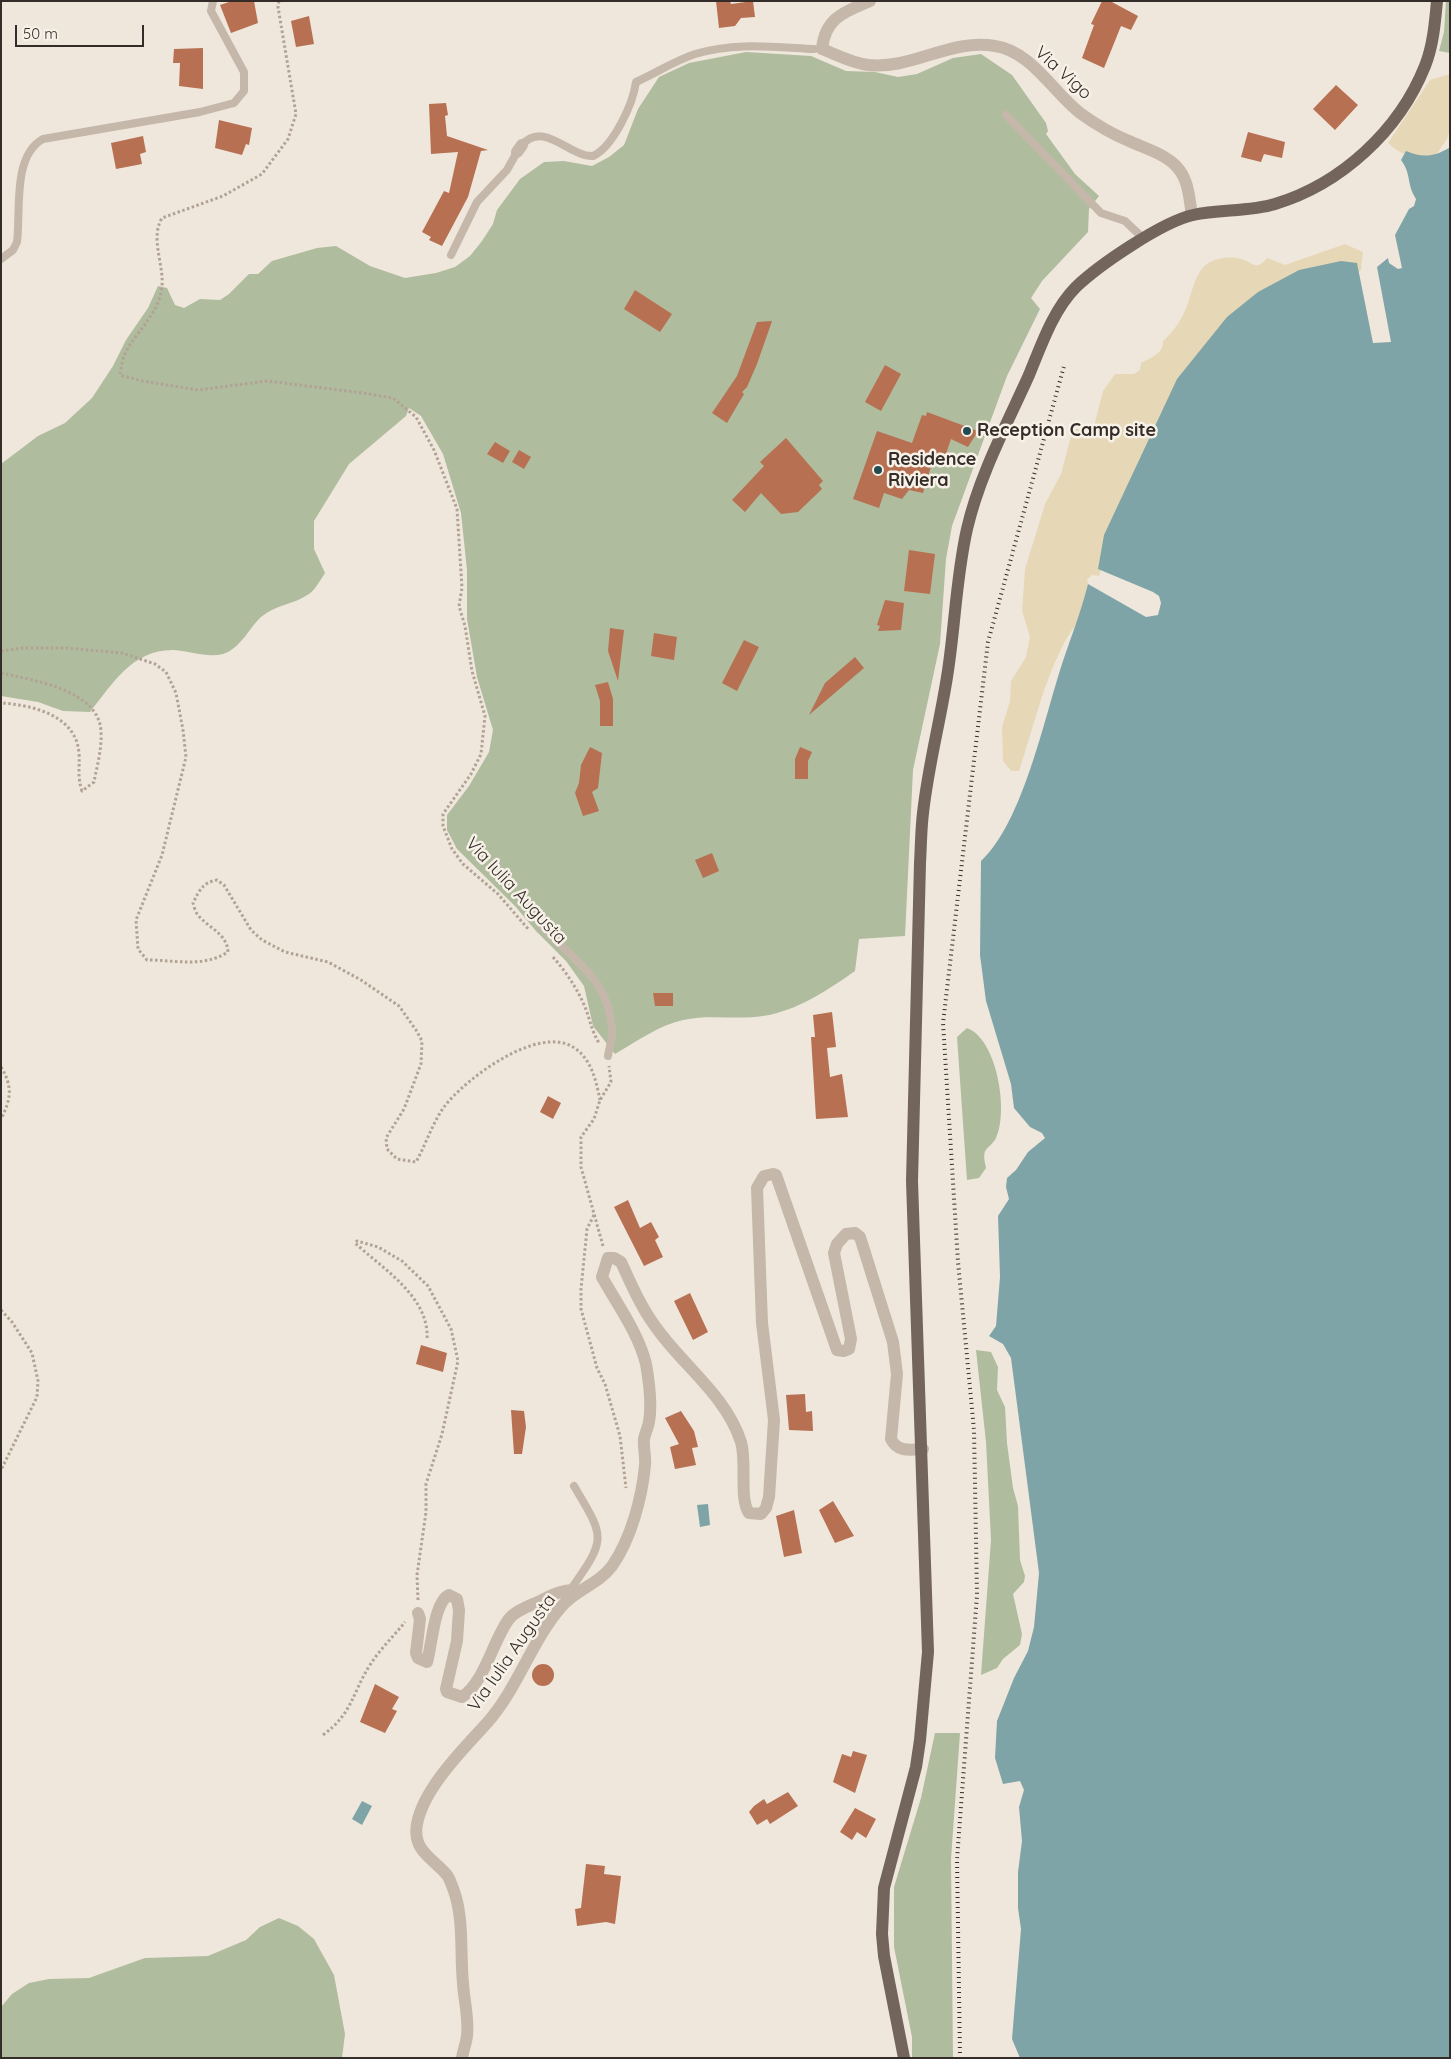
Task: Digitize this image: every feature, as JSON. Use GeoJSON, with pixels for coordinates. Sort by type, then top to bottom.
{"type":"FeatureCollection","features":[{"type":"Feature","properties":{"kind":"main road"},"geometry":{"type":"LineString","coordinates":[[904,2058],[884,1956],[883,1918],[884,1888],[916,1767],[924,1711],[928,1652],[912,1182],[920,862],[923,815],[947,678],[958,580],[967,527],[1006,426],[1041,347],[1064,302],[1075,288],[1092,274],[1144,239],[1189,216],[1261,207],[1281,202],[1328,182],[1355,160],[1388,127],[1406,101],[1425,67],[1432,42],[1437,1]]}},
{"type":"Feature","properties":{"kind":"street"},"geometry":{"type":"LineString","coordinates":[[818,49],[829,24],[846,12],[870,1]]}},
{"type":"Feature","properties":{"kind":"street","name":"Via Vigo"},"geometry":{"type":"LineString","coordinates":[[818,49],[868,65],[887,64],[954,46],[980,44],[998,46],[1029,63],[1072,105],[1100,127],[1163,156],[1176,165],[1186,180],[1189,216]]}},
{"type":"Feature","properties":{"kind":"street"},"geometry":{"type":"LineString","coordinates":[[608,1258],[614,1258],[621,1262],[655,1326],[727,1412],[741,1442],[745,1465],[745,1507],[748,1513],[761,1514],[766,1508],[769,1497],[774,1420],[762,1322],[757,1188],[764,1176],[776,1175],[822,1309],[837,1350],[840,1351],[849,1350],[851,1339],[834,1254],[837,1244],[846,1234],[855,1233],[860,1238],[894,1342],[897,1374],[891,1439],[895,1446],[903,1450],[922,1449]]}},
{"type":"Feature","properties":{"kind":"street","name":"Via Iulia Augusta"},"geometry":{"type":"LineString","coordinates":[[462,2058],[467,2038],[468,2020],[463,1986],[457,1899],[447,1876],[425,1854],[416,1834],[417,1823],[430,1795],[457,1755],[488,1722],[506,1696],[544,1631],[562,1606],[575,1590],[600,1580],[613,1564],[637,1508],[646,1463],[644,1440],[650,1421],[646,1364],[640,1346],[602,1277],[602,1272],[608,1258]]}},
{"type":"Feature","properties":{"kind":"street"},"geometry":{"type":"LineString","coordinates":[[418,1612],[420,1619],[416,1653],[418,1658],[426,1662],[432,1646],[440,1604],[449,1595],[457,1599],[459,1610],[456,1641],[446,1688],[447,1692],[462,1697],[470,1690],[494,1652],[509,1618],[552,1594],[575,1590]]}},
{"type":"Feature","properties":{"kind":"lane"},"geometry":{"type":"LineString","coordinates":[[1,259],[13,250],[17,242],[21,173],[24,158],[35,143],[43,139],[200,112],[234,104],[245,85],[244,72],[211,11],[213,1]]}},
{"type":"Feature","properties":{"kind":"lane"},"geometry":{"type":"LineString","coordinates":[[451,255],[478,202],[507,170],[520,148],[529,138],[540,136],[553,140],[579,154],[593,156],[605,149],[614,135],[625,115],[636,82],[668,65],[694,54],[721,47],[760,45],[818,49]]}},
{"type":"Feature","properties":{"kind":"lane"},"geometry":{"type":"LineString","coordinates":[[1006,115],[1101,212],[1125,221],[1144,239]]}},
{"type":"Feature","properties":{"kind":"lane"},"geometry":{"type":"LineString","coordinates":[[541,925],[559,946],[582,964],[604,991],[612,1031],[608,1056]]}},
{"type":"Feature","properties":{"kind":"lane"},"geometry":{"type":"LineString","coordinates":[[574,1486],[596,1522],[599,1534],[599,1544],[575,1590]]}},
{"type":"Feature","properties":{"kind":"path","name":"Via Iulia Augusta"},"geometry":{"type":"LineString","coordinates":[[279,1],[278,8],[296,114],[288,139],[262,174],[223,196],[162,218],[158,225],[162,286],[153,315],[124,356],[120,375],[142,381],[198,390],[267,381],[385,396],[393,398],[416,417],[434,450],[457,509],[462,588],[459,606],[465,626],[472,671],[485,716],[481,754],[471,774],[443,814],[443,826],[452,849],[463,864],[498,894],[536,937]]}},
{"type":"Feature","properties":{"kind":"path"},"geometry":{"type":"LineString","coordinates":[[1,651],[22,648],[66,648],[122,653],[155,664],[166,672],[176,693],[186,757],[162,855],[136,920],[138,949],[147,960],[191,963],[215,960],[228,952],[228,944],[216,929],[198,915],[193,903],[200,888],[210,881],[217,880],[224,885],[251,930],[262,940],[285,952],[328,962],[361,980],[399,1006],[422,1041],[421,1064],[404,1109],[386,1138],[386,1149],[397,1159],[416,1162],[436,1120],[463,1086],[506,1056],[535,1046],[560,1042],[572,1047],[584,1056],[595,1077],[600,1100]]}},
{"type":"Feature","properties":{"kind":"path"},"geometry":{"type":"LineString","coordinates":[[1,673],[50,683],[68,691],[96,715],[101,731],[94,782],[82,790],[77,777],[79,752],[77,742],[64,723],[48,713],[31,707],[1,703]]}},
{"type":"Feature","properties":{"kind":"path","name":"Via Iulia Augusta"},"geometry":{"type":"LineString","coordinates":[[548,951],[571,978],[585,1008],[589,1027],[608,1056],[610,1082],[600,1100],[594,1119],[581,1137],[582,1166],[599,1236],[608,1258]]}},
{"type":"Feature","properties":{"kind":"path"},"geometry":{"type":"LineString","coordinates":[[1,1067],[11,1087],[10,1101],[1,1119]]}},
{"type":"Feature","properties":{"kind":"path"},"geometry":{"type":"LineString","coordinates":[[594,1215],[588,1229],[580,1289],[581,1309],[597,1368],[605,1384],[620,1436],[627,1493],[637,1508]]}},
{"type":"Feature","properties":{"kind":"path"},"geometry":{"type":"LineString","coordinates":[[323,1735],[339,1724],[352,1705],[371,1663],[406,1621],[418,1612],[417,1575],[426,1512],[426,1484],[442,1434],[458,1361],[451,1329],[428,1286],[402,1261],[378,1247],[357,1241],[356,1243],[384,1268],[419,1304],[425,1317],[426,1340]]}},
{"type":"Feature","properties":{"kind":"path"},"geometry":{"type":"LineString","coordinates":[[1,1310],[12,1322],[32,1353],[38,1381],[37,1397],[1,1470]]}},
{"type":"Feature","properties":{"kind":"green space"},"geometry":{"type":"Polygon","coordinates":[[[1446,1],[1450,1],[1450,53],[1439,51],[1444,32],[1446,1]]]}},
{"type":"Feature","properties":{"kind":"green space"},"geometry":{"type":"Polygon","coordinates":[[[746,52],[811,56],[846,71],[875,72],[898,77],[917,74],[953,58],[981,54],[1012,75],[1046,123],[1048,131],[1046,134],[1075,174],[1099,196],[1089,209],[1088,232],[1042,281],[1031,298],[1040,309],[1007,376],[952,526],[946,559],[940,644],[913,770],[905,936],[859,939],[855,971],[823,992],[788,1010],[763,1016],[703,1017],[674,1022],[639,1039],[615,1054],[593,1026],[584,986],[566,961],[536,931],[515,906],[457,849],[447,830],[447,815],[469,786],[489,752],[493,730],[477,677],[467,619],[467,570],[461,513],[443,454],[421,416],[409,408],[406,416],[349,464],[314,521],[314,549],[325,573],[311,592],[261,617],[235,647],[223,654],[205,655],[174,650],[160,651],[147,655],[135,662],[116,679],[90,712],[63,711],[38,702],[1,696],[1,464],[38,436],[65,423],[92,398],[113,366],[126,340],[148,308],[158,286],[167,288],[175,305],[184,308],[200,299],[220,300],[229,294],[249,274],[258,274],[272,261],[317,248],[336,246],[370,266],[405,278],[436,273],[455,267],[470,256],[482,241],[493,224],[497,210],[520,179],[544,162],[564,161],[592,166],[609,157],[624,145],[638,109],[659,77],[689,63],[746,52]]]}},
{"type":"Feature","properties":{"kind":"green space"},"geometry":{"type":"Polygon","coordinates":[[[967,1028],[977,1035],[986,1046],[993,1061],[998,1077],[1001,1111],[1000,1126],[996,1138],[985,1152],[986,1168],[979,1178],[967,1180],[957,1037],[967,1028]]]}},
{"type":"Feature","properties":{"kind":"green space"},"geometry":{"type":"Polygon","coordinates":[[[976,1350],[991,1352],[998,1367],[997,1390],[1005,1407],[1007,1443],[1013,1488],[1018,1506],[1020,1560],[1025,1576],[1024,1582],[1013,1594],[1022,1634],[1020,1645],[1003,1659],[997,1668],[981,1675],[991,1540],[986,1442],[976,1350]]]}},
{"type":"Feature","properties":{"kind":"green space"},"geometry":{"type":"Polygon","coordinates":[[[935,1733],[960,1733],[951,1859],[953,2058],[912,2058],[912,2037],[894,1947],[894,1887],[921,1798],[935,1733]]]}},
{"type":"Feature","properties":{"kind":"green space"},"geometry":{"type":"Polygon","coordinates":[[[279,1918],[298,1926],[314,1939],[334,1975],[345,2034],[342,2058],[1,2058],[1,2007],[12,1994],[29,1983],[49,1979],[89,1978],[145,1958],[208,1956],[246,1940],[260,1927],[279,1918]]]}},
{"type":"Feature","properties":{"kind":"sand"},"geometry":{"type":"Polygon","coordinates":[[[1450,74],[1450,130],[1447,139],[1434,158],[1410,156],[1394,148],[1388,143],[1430,80],[1450,74]]]}},
{"type":"Feature","properties":{"kind":"sand"},"geometry":{"type":"Polygon","coordinates":[[[1345,244],[1363,252],[1361,270],[1103,563],[1099,576],[1092,575],[1087,580],[1089,599],[1087,607],[1063,645],[1056,660],[1044,691],[1019,771],[1011,771],[1003,761],[1002,727],[1010,701],[1011,681],[1026,657],[1030,637],[1022,611],[1025,569],[1045,504],[1061,474],[1073,429],[1093,430],[1103,391],[1115,374],[1134,374],[1140,370],[1141,363],[1159,353],[1163,341],[1183,316],[1197,278],[1207,264],[1223,258],[1233,258],[1257,265],[1267,258],[1285,265],[1345,244]]]}},
{"type":"Feature","properties":{"kind":"water"},"geometry":{"type":"Polygon","coordinates":[[[1450,145],[1450,2058],[1020,2058],[1012,2039],[1021,1929],[1018,1908],[1018,1872],[1022,1841],[1019,1807],[1024,1790],[1020,1781],[1003,1784],[995,1758],[997,1721],[1014,1678],[1028,1651],[1034,1627],[1039,1573],[1011,1358],[1003,1344],[989,1336],[996,1326],[1000,1277],[998,1216],[1009,1199],[1006,1187],[1007,1178],[1016,1170],[1028,1152],[1045,1138],[1042,1133],[1030,1127],[1014,1108],[1011,1084],[986,1001],[980,955],[981,861],[996,844],[1009,822],[1020,796],[1040,740],[1088,584],[1146,617],[1158,615],[1161,603],[1159,596],[1098,569],[1104,535],[1177,379],[1227,317],[1258,292],[1299,270],[1341,261],[1357,263],[1373,343],[1391,342],[1377,267],[1388,258],[1389,263],[1398,269],[1402,268],[1395,235],[1409,209],[1414,206],[1416,199],[1411,188],[1407,170],[1401,160],[1406,151],[1428,156],[1449,148],[1450,145]]]}},
{"type":"Feature","properties":{"kind":"water"},"geometry":{"type":"Polygon","coordinates":[[[708,1504],[710,1525],[700,1527],[697,1505],[708,1504]]]}},
{"type":"Feature","properties":{"kind":"water"},"geometry":{"type":"Polygon","coordinates":[[[362,1801],[372,1806],[362,1825],[352,1819],[362,1801]]]}},
{"type":"Feature","properties":{"kind":"building"},"geometry":{"type":"Polygon","coordinates":[[[232,1],[254,1],[258,23],[231,33],[220,5],[232,1]]]}},
{"type":"Feature","properties":{"kind":"building"},"geometry":{"type":"Polygon","coordinates":[[[716,1],[730,1],[731,4],[753,1],[755,17],[741,18],[735,26],[719,28],[716,1]]]}},
{"type":"Feature","properties":{"kind":"building"},"geometry":{"type":"Polygon","coordinates":[[[1102,1],[1110,1],[1138,16],[1131,30],[1121,26],[1104,68],[1082,58],[1094,25],[1091,24],[1102,1]]]}},
{"type":"Feature","properties":{"kind":"building"},"geometry":{"type":"Polygon","coordinates":[[[309,16],[314,44],[296,47],[291,21],[309,16]]]}},
{"type":"Feature","properties":{"kind":"building"},"geometry":{"type":"Polygon","coordinates":[[[203,48],[203,89],[179,86],[180,63],[173,63],[174,49],[203,48]]]}},
{"type":"Feature","properties":{"kind":"building"},"geometry":{"type":"Polygon","coordinates":[[[1336,85],[1358,105],[1335,130],[1313,109],[1336,85]]]}},
{"type":"Feature","properties":{"kind":"building"},"geometry":{"type":"Polygon","coordinates":[[[446,103],[448,115],[445,116],[447,136],[488,150],[481,151],[468,197],[442,246],[429,240],[431,237],[422,232],[444,191],[449,193],[458,152],[431,154],[429,104],[446,103]]]}},
{"type":"Feature","properties":{"kind":"building"},"geometry":{"type":"Polygon","coordinates":[[[219,120],[252,128],[249,145],[246,144],[242,155],[215,148],[219,120]]]}},
{"type":"Feature","properties":{"kind":"building"},"geometry":{"type":"Polygon","coordinates":[[[1248,132],[1285,142],[1282,158],[1264,154],[1261,162],[1241,157],[1248,132]]]}},
{"type":"Feature","properties":{"kind":"building"},"geometry":{"type":"Polygon","coordinates":[[[143,136],[146,152],[140,154],[142,164],[116,169],[111,143],[143,136]]]}},
{"type":"Feature","properties":{"kind":"building"},"geometry":{"type":"Polygon","coordinates":[[[635,290],[672,314],[660,332],[624,309],[635,290]]]}},
{"type":"Feature","properties":{"kind":"building"},"geometry":{"type":"Polygon","coordinates":[[[772,321],[757,364],[747,387],[742,392],[744,394],[727,423],[712,413],[737,376],[757,322],[772,321]]]}},
{"type":"Feature","properties":{"kind":"building"},"geometry":{"type":"Polygon","coordinates":[[[885,365],[901,374],[881,411],[865,402],[885,365]]]}},
{"type":"Feature","properties":{"kind":"building"},"geometry":{"type":"Polygon","coordinates":[[[927,412],[978,431],[968,447],[951,439],[942,466],[932,463],[923,493],[909,490],[902,499],[884,493],[879,508],[853,499],[877,431],[912,443],[922,415],[926,416],[927,412]]]}},
{"type":"Feature","properties":{"kind":"building"},"geometry":{"type":"Polygon","coordinates":[[[786,438],[823,481],[819,485],[822,489],[798,512],[781,514],[761,493],[745,512],[732,500],[764,466],[760,462],[786,438]]]}},
{"type":"Feature","properties":{"kind":"building"},"geometry":{"type":"Polygon","coordinates":[[[495,442],[510,451],[503,463],[487,454],[495,442]]]}},
{"type":"Feature","properties":{"kind":"building"},"geometry":{"type":"Polygon","coordinates":[[[519,450],[531,457],[524,469],[512,462],[519,450]]]}},
{"type":"Feature","properties":{"kind":"building"},"geometry":{"type":"Polygon","coordinates":[[[909,550],[935,554],[930,594],[904,591],[909,550]]]}},
{"type":"Feature","properties":{"kind":"building"},"geometry":{"type":"Polygon","coordinates":[[[885,600],[904,603],[901,630],[878,631],[880,626],[877,625],[885,600]]]}},
{"type":"Feature","properties":{"kind":"building"},"geometry":{"type":"Polygon","coordinates":[[[610,628],[624,630],[618,681],[608,651],[610,628]]]}},
{"type":"Feature","properties":{"kind":"building"},"geometry":{"type":"Polygon","coordinates":[[[654,633],[677,637],[674,660],[651,656],[654,633]]]}},
{"type":"Feature","properties":{"kind":"building"},"geometry":{"type":"Polygon","coordinates":[[[744,640],[759,647],[737,691],[722,683],[744,640]]]}},
{"type":"Feature","properties":{"kind":"building"},"geometry":{"type":"Polygon","coordinates":[[[855,657],[864,668],[809,715],[825,683],[855,657]]]}},
{"type":"Feature","properties":{"kind":"building"},"geometry":{"type":"Polygon","coordinates":[[[608,682],[613,699],[613,726],[600,726],[600,701],[595,685],[608,682]]]}},
{"type":"Feature","properties":{"kind":"building"},"geometry":{"type":"Polygon","coordinates":[[[590,747],[602,753],[598,788],[592,792],[599,811],[583,816],[575,793],[579,783],[581,765],[590,747]]]}},
{"type":"Feature","properties":{"kind":"building"},"geometry":{"type":"Polygon","coordinates":[[[800,747],[812,752],[808,761],[808,779],[795,779],[795,759],[800,747]]]}},
{"type":"Feature","properties":{"kind":"building"},"geometry":{"type":"Polygon","coordinates":[[[712,853],[719,871],[703,878],[695,860],[712,853]]]}},
{"type":"Feature","properties":{"kind":"building"},"geometry":{"type":"Polygon","coordinates":[[[653,993],[673,993],[673,1006],[655,1006],[653,993]]]}},
{"type":"Feature","properties":{"kind":"building"},"geometry":{"type":"Polygon","coordinates":[[[832,1012],[836,1047],[827,1048],[830,1077],[842,1074],[848,1117],[816,1119],[811,1037],[815,1037],[813,1015],[832,1012]]]}},
{"type":"Feature","properties":{"kind":"building"},"geometry":{"type":"Polygon","coordinates":[[[548,1096],[561,1103],[553,1119],[540,1112],[548,1096]]]}},
{"type":"Feature","properties":{"kind":"building"},"geometry":{"type":"Polygon","coordinates":[[[628,1200],[640,1228],[651,1222],[659,1237],[655,1240],[663,1257],[644,1266],[614,1207],[628,1200]]]}},
{"type":"Feature","properties":{"kind":"building"},"geometry":{"type":"Polygon","coordinates":[[[690,1293],[708,1332],[693,1340],[674,1301],[690,1293]]]}},
{"type":"Feature","properties":{"kind":"building"},"geometry":{"type":"Polygon","coordinates":[[[421,1345],[447,1353],[443,1372],[416,1364],[421,1345]]]}},
{"type":"Feature","properties":{"kind":"building"},"geometry":{"type":"Polygon","coordinates":[[[805,1394],[806,1412],[812,1411],[813,1431],[789,1430],[786,1395],[805,1394]]]}},
{"type":"Feature","properties":{"kind":"building"},"geometry":{"type":"Polygon","coordinates":[[[511,1410],[524,1411],[526,1427],[522,1454],[514,1454],[511,1410]]]}},
{"type":"Feature","properties":{"kind":"building"},"geometry":{"type":"Polygon","coordinates":[[[681,1411],[694,1431],[698,1447],[692,1448],[696,1465],[675,1469],[670,1447],[679,1444],[665,1418],[681,1411]]]}},
{"type":"Feature","properties":{"kind":"building"},"geometry":{"type":"Polygon","coordinates":[[[833,1501],[854,1536],[835,1543],[819,1510],[833,1501]]]}},
{"type":"Feature","properties":{"kind":"building"},"geometry":{"type":"Polygon","coordinates":[[[794,1510],[802,1553],[784,1557],[776,1516],[794,1510]]]}},
{"type":"Feature","properties":{"kind":"building"},"geometry":{"type":"Polygon","coordinates":[[[543,1664],[551,1667],[554,1675],[551,1683],[543,1686],[535,1683],[532,1675],[535,1667],[543,1664]]]}},
{"type":"Feature","properties":{"kind":"building"},"geometry":{"type":"Polygon","coordinates":[[[375,1684],[399,1697],[392,1709],[397,1711],[385,1733],[360,1722],[375,1684]]]}},
{"type":"Feature","properties":{"kind":"building"},"geometry":{"type":"Polygon","coordinates":[[[853,1751],[867,1755],[855,1793],[833,1782],[842,1754],[851,1757],[853,1751]]]}},
{"type":"Feature","properties":{"kind":"building"},"geometry":{"type":"Polygon","coordinates":[[[788,1792],[798,1806],[770,1824],[767,1819],[757,1825],[749,1812],[754,1806],[764,1799],[767,1804],[788,1792]]]}},
{"type":"Feature","properties":{"kind":"building"},"geometry":{"type":"Polygon","coordinates":[[[855,1808],[876,1819],[866,1838],[857,1832],[852,1840],[840,1832],[855,1808]]]}},
{"type":"Feature","properties":{"kind":"building"},"geometry":{"type":"Polygon","coordinates":[[[586,1864],[605,1866],[604,1874],[621,1876],[615,1924],[606,1922],[577,1926],[575,1909],[581,1908],[586,1864]]]}},
{"type":"Feature","properties":{"kind":"railway"},"geometry":{"type":"LineString","coordinates":[[960,2058],[957,1859],[977,1595],[974,1430],[958,1262],[943,1023],[988,642],[1064,366]]}},
{"type":"Feature","properties":{"kind":"place","name":"Reception Camp site"},"geometry":{"type":"Point","coordinates":[967,431]}},
{"type":"Feature","properties":{"kind":"place","name":"Residence Riviera"},"geometry":{"type":"Point","coordinates":[878,470]}}]}
